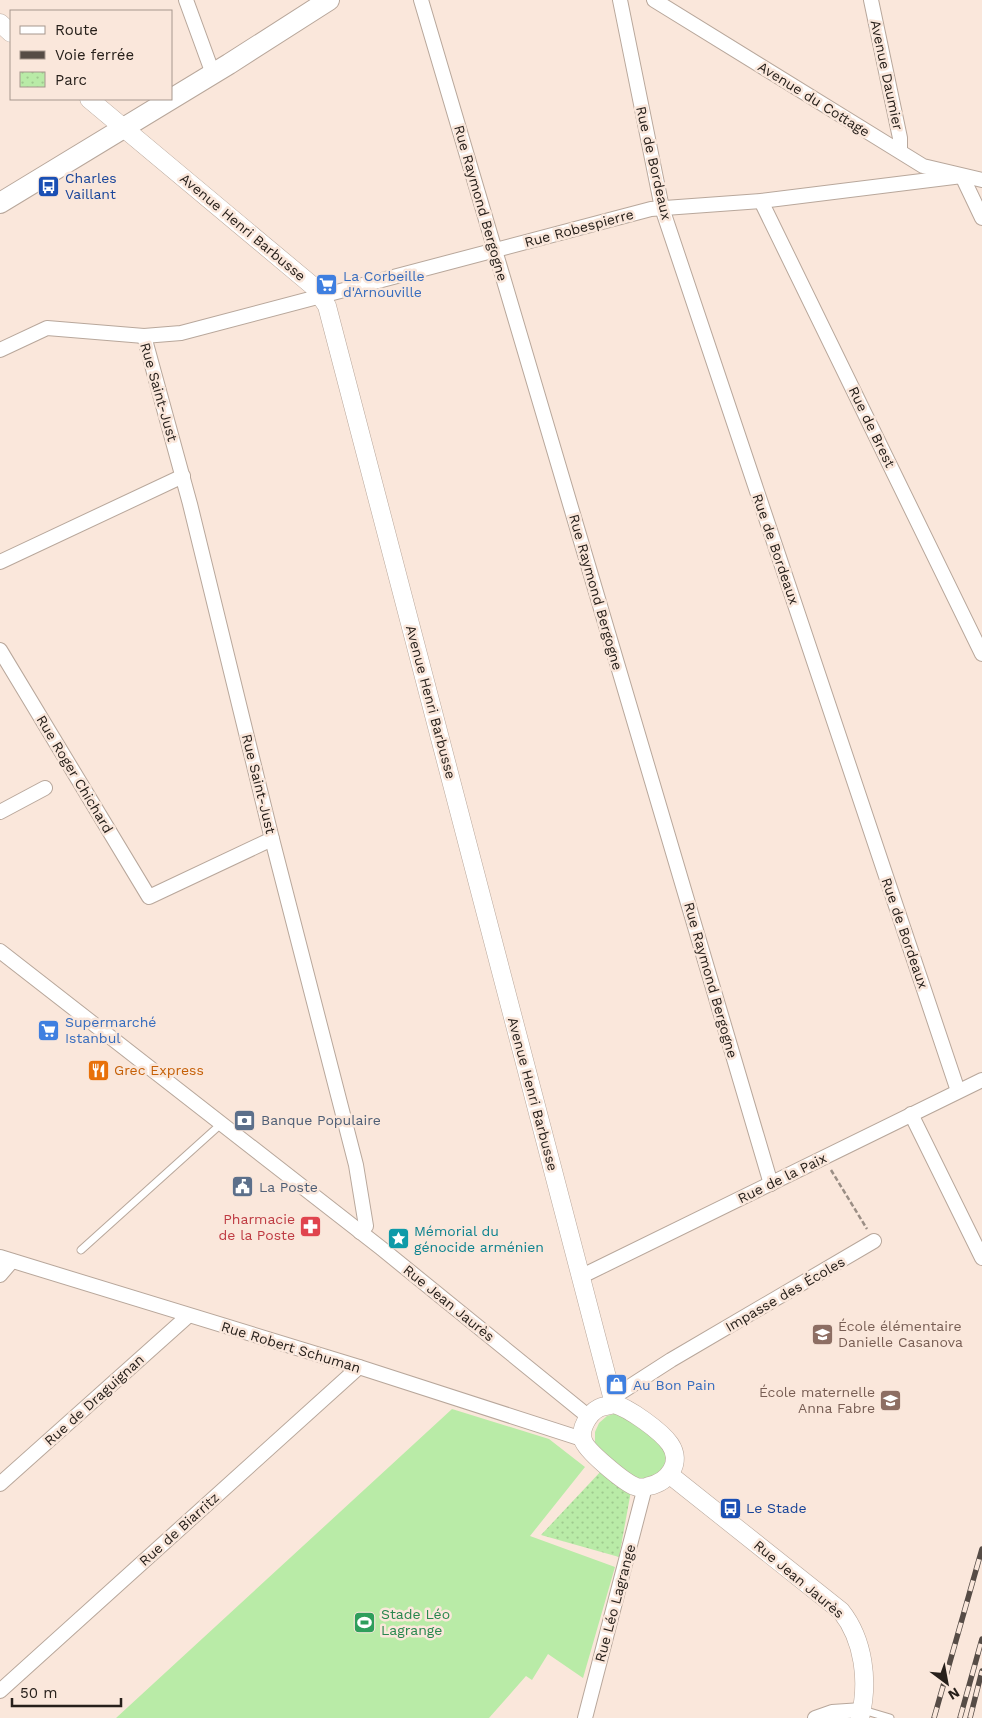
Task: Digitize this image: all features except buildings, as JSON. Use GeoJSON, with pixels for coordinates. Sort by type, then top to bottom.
{"type":"FeatureCollection","features":[{"type":"Feature","properties":{"kind":"main road"},"geometry":{"type":"LineString","coordinates":[[172,99],[329,0]]}},
{"type":"Feature","properties":{"kind":"main road"},"geometry":{"type":"LineString","coordinates":[[0,203],[171,100]]}},
{"type":"Feature","properties":{"kind":"street"},"geometry":{"type":"LineString","coordinates":[[186,0],[213,74]]}},
{"type":"Feature","properties":{"kind":"street","name":"Rue Raymond Bergogne"},"geometry":{"type":"LineString","coordinates":[[421,0],[771,1184]]}},
{"type":"Feature","properties":{"kind":"street","name":"Rue de Bordeaux"},"geometry":{"type":"LineString","coordinates":[[620,0],[662,208],[958,1091]]}},
{"type":"Feature","properties":{"kind":"street","name":"Avenue du Cottage"},"geometry":{"type":"LineString","coordinates":[[654,0],[923,166],[982,180]]}},
{"type":"Feature","properties":{"kind":"street","name":"Avenue Daumier"},"geometry":{"type":"LineString","coordinates":[[871,0],[900,138],[900,151]]}},
{"type":"Feature","properties":{"kind":"street"},"geometry":{"type":"LineString","coordinates":[[0,23],[10,32]]}},
{"type":"Feature","properties":{"kind":"street","name":"Avenue Henri Barbusse"},"geometry":{"type":"LineString","coordinates":[[90,100],[314,287],[327,306],[582,1276],[613,1401]]}},
{"type":"Feature","properties":{"kind":"street"},"geometry":{"type":"LineString","coordinates":[[962,176],[982,218]]}},
{"type":"Feature","properties":{"kind":"street","name":"Rue Robespierre"},"geometry":{"type":"LineString","coordinates":[[0,350],[47,328],[144,336],[181,333],[662,208],[761,201],[962,176]]}},
{"type":"Feature","properties":{"kind":"street","name":"Rue de Brest"},"geometry":{"type":"LineString","coordinates":[[761,201],[982,654]]}},
{"type":"Feature","properties":{"kind":"street","name":"Rue Saint-Just"},"geometry":{"type":"LineString","coordinates":[[144,336],[183,476],[272,839],[356,1165],[366,1226],[360,1232]]}},
{"type":"Feature","properties":{"kind":"street"},"geometry":{"type":"LineString","coordinates":[[0,562],[183,476]]}},
{"type":"Feature","properties":{"kind":"street","name":"Rue Roger Chichard"},"geometry":{"type":"LineString","coordinates":[[0,650],[149,897],[272,839]]}},
{"type":"Feature","properties":{"kind":"street"},"geometry":{"type":"LineString","coordinates":[[0,812],[45,788]]}},
{"type":"Feature","properties":{"kind":"street","name":"Rue Jean Jaurès"},"geometry":{"type":"LineString","coordinates":[[0,951],[6,963],[221,1124],[360,1232],[590,1417]]}},
{"type":"Feature","properties":{"kind":"street","name":"Rue de la Paix"},"geometry":{"type":"LineString","coordinates":[[582,1276],[982,1080]]}},
{"type":"Feature","properties":{"kind":"street"},"geometry":{"type":"LineString","coordinates":[[911,1114],[982,1258]]}},
{"type":"Feature","properties":{"kind":"street","name":"Impasse des Écoles"},"geometry":{"type":"LineString","coordinates":[[613,1401],[671,1360],[874,1242]]}},
{"type":"Feature","properties":{"kind":"street"},"geometry":{"type":"LineString","coordinates":[[0,1275],[6,1259]]}},
{"type":"Feature","properties":{"kind":"street","name":"Rue Robert Schuman"},"geometry":{"type":"LineString","coordinates":[[6,1259],[359,1367],[582,1439]]}},
{"type":"Feature","properties":{"kind":"street","name":"Rue de Draguignan"},"geometry":{"type":"LineString","coordinates":[[0,1484],[188,1316]]}},
{"type":"Feature","properties":{"kind":"street","name":"Rue de Biarritz"},"geometry":{"type":"LineString","coordinates":[[0,1691],[359,1367]]}},
{"type":"Feature","properties":{"kind":"street"},"geometry":{"type":"LineString","coordinates":[[613,1401],[630,1410],[670,1443],[675,1454],[674,1465],[670,1475],[658,1484],[645,1488],[634,1486],[600,1460],[589,1450],[582,1439],[583,1427],[590,1417],[599,1408],[613,1401]]}},
{"type":"Feature","properties":{"kind":"street","name":"Rue Jean Jaurès"},"geometry":{"type":"LineString","coordinates":[[670,1475],[841,1611],[853,1628],[861,1649],[863,1663],[861,1714]]}},
{"type":"Feature","properties":{"kind":"street","name":"Rue Léo Lagrange"},"geometry":{"type":"LineString","coordinates":[[585,1718],[645,1488]]}},
{"type":"Feature","properties":{"kind":"street"},"geometry":{"type":"LineString","coordinates":[[815,1718],[832,1712],[861,1714]]}},
{"type":"Feature","properties":{"kind":"lane"},"geometry":{"type":"LineString","coordinates":[[81,1250],[221,1124]]}},
{"type":"Feature","properties":{"kind":"lane"},"geometry":{"type":"LineString","coordinates":[[861,1714],[890,1718]]}},
{"type":"Feature","properties":{"kind":"path"},"geometry":{"type":"LineString","coordinates":[[823,1157],[874,1242]]}},
{"type":"Feature","properties":{"kind":"green space"},"geometry":{"type":"Polygon","coordinates":[[[452,1409],[549,1439],[585,1467],[530,1536],[615,1567],[583,1678],[548,1654],[532,1680],[526,1676],[489,1718],[116,1718],[452,1409]]]}},
{"type":"Feature","properties":{"kind":"green space"},"geometry":{"type":"Polygon","coordinates":[[[617,1413],[628,1414],[663,1445],[666,1456],[665,1465],[656,1475],[646,1479],[635,1479],[599,1453],[595,1444],[595,1432],[599,1423],[607,1416],[617,1413]]]}},
{"type":"Feature","properties":{"kind":"green space"},"geometry":{"type":"Polygon","coordinates":[[[602,1470],[631,1491],[619,1557],[541,1535],[602,1470]]]}},
{"type":"Feature","properties":{"kind":"railway"},"geometry":{"type":"LineString","coordinates":[[934,1718],[982,1549]]}},
{"type":"Feature","properties":{"kind":"railway"},"geometry":{"type":"LineString","coordinates":[[960,1718],[982,1639]]}},
{"type":"Feature","properties":{"kind":"railway"},"geometry":{"type":"LineString","coordinates":[[970,1718],[982,1671]]}},
{"type":"Feature","properties":{"kind":"place","name":"Charles Vaillant"},"geometry":{"type":"Point","coordinates":[49,186]}},
{"type":"Feature","properties":{"kind":"place","name":"La Corbeille d'Arnouville"},"geometry":{"type":"Point","coordinates":[327,284]}},
{"type":"Feature","properties":{"kind":"place","name":"Supermarché Istanbul"},"geometry":{"type":"Point","coordinates":[49,1030]}},
{"type":"Feature","properties":{"kind":"place","name":"Grec Express"},"geometry":{"type":"Point","coordinates":[98,1070]}},
{"type":"Feature","properties":{"kind":"place","name":"Banque Populaire"},"geometry":{"type":"Point","coordinates":[245,1120]}},
{"type":"Feature","properties":{"kind":"place","name":"La Poste"},"geometry":{"type":"Point","coordinates":[243,1187]}},
{"type":"Feature","properties":{"kind":"place","name":"Pharmacie de la Poste"},"geometry":{"type":"Point","coordinates":[311,1227]}},
{"type":"Feature","properties":{"kind":"place","name":"Mémorial du génocide arménien"},"geometry":{"type":"Point","coordinates":[398,1239]}},
{"type":"Feature","properties":{"kind":"place","name":"École élémentaire Danielle Casanova"},"geometry":{"type":"Point","coordinates":[822,1334]}},
{"type":"Feature","properties":{"kind":"place","name":"Au Bon Pain"},"geometry":{"type":"Point","coordinates":[617,1385]}},
{"type":"Feature","properties":{"kind":"place","name":"École maternelle Anna Fabre"},"geometry":{"type":"Point","coordinates":[891,1400]}},
{"type":"Feature","properties":{"kind":"place","name":"Le Stade"},"geometry":{"type":"Point","coordinates":[730,1508]}},
{"type":"Feature","properties":{"kind":"place","name":"Stade Léo Lagrange"},"geometry":{"type":"Point","coordinates":[365,1622]}}]}
